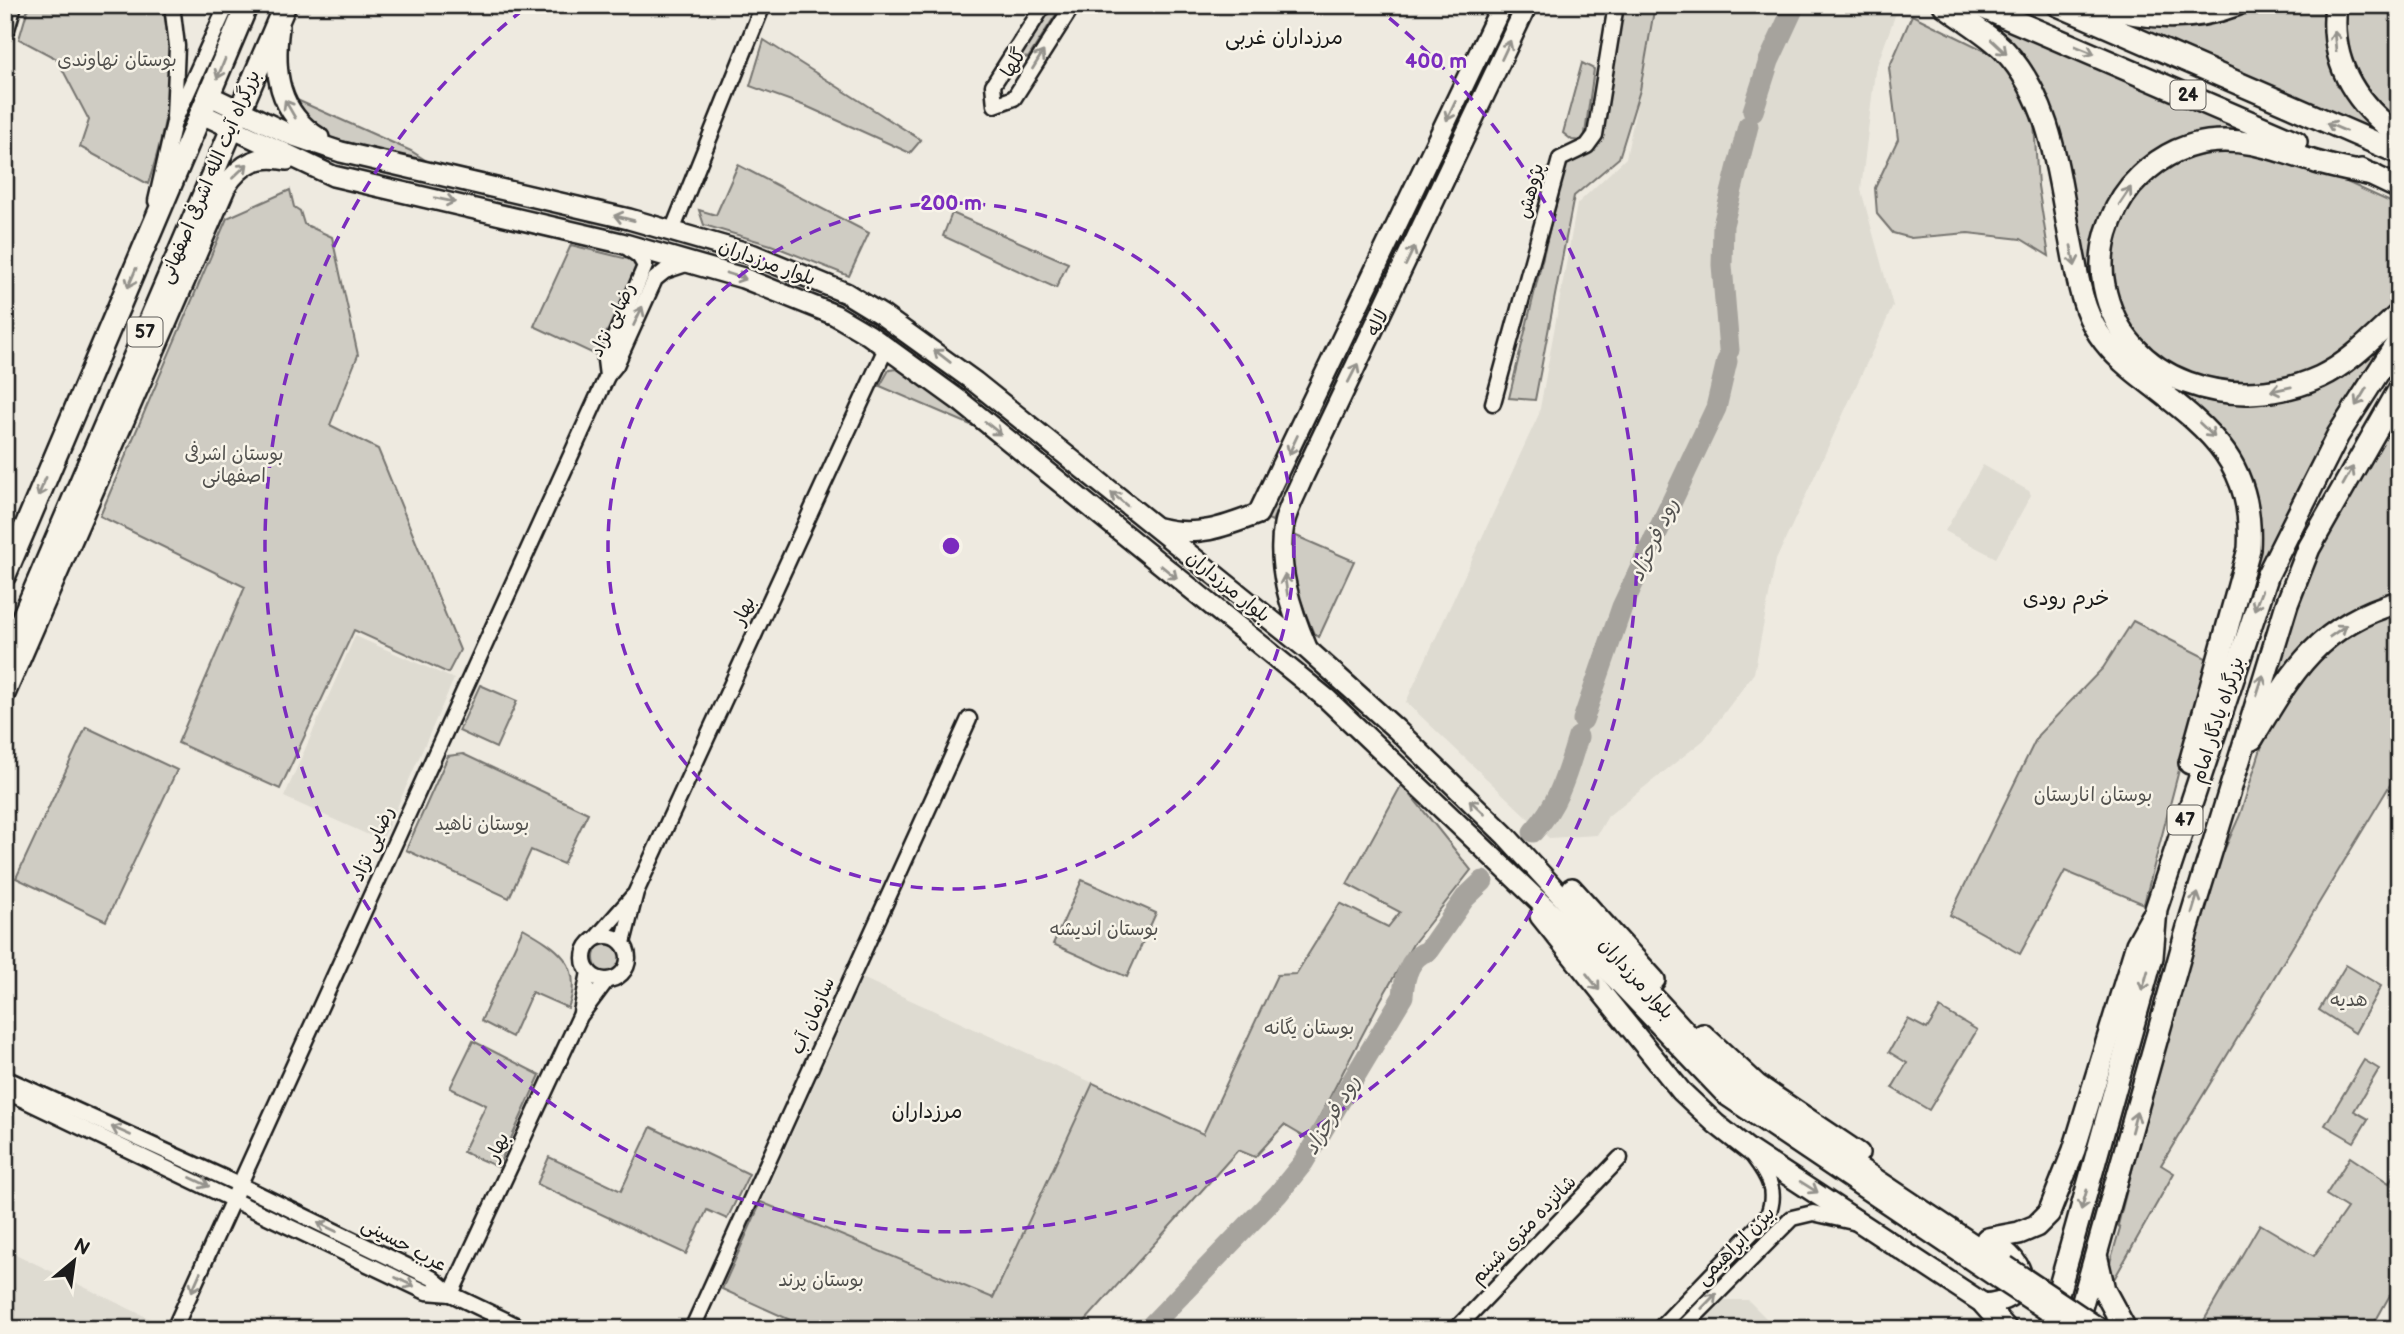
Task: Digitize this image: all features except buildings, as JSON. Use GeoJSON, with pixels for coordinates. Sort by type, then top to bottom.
{"type":"FeatureCollection","features":[{"type":"Feature","properties":{"kind":"highway","name":"بزرگراه آیت الله اشرفی اصفهانی"},"geometry":{"type":"LineString","coordinates":[[5,575],[247,5]]}},
{"type":"Feature","properties":{"kind":"highway"},"geometry":{"type":"LineString","coordinates":[[1944,5],[2002,49],[2036,95],[2050,137],[2078,282],[2097,332],[2129,368],[2216,438],[2232,462],[2246,497],[2250,527],[2249,549],[2186,779],[2175,848]]}},
{"type":"Feature","properties":{"kind":"highway","name":"24"},"geometry":{"type":"LineString","coordinates":[[1976,5],[2113,61],[2399,188]]}},
{"type":"Feature","properties":{"kind":"highway","name":"24"},"geometry":{"type":"LineString","coordinates":[[2058,5],[2399,153]]}},
{"type":"Feature","properties":{"kind":"highway"},"geometry":{"type":"LineString","coordinates":[[2096,5],[2150,17],[2173,18],[2199,15],[2236,5]]}},
{"type":"Feature","properties":{"kind":"highway"},"geometry":{"type":"LineString","coordinates":[[2336,5],[2334,44],[2340,66],[2360,100],[2399,135]]}},
{"type":"Feature","properties":{"kind":"highway","name":"بزرگراه آیت الله اشرفی اصفهانی"},"geometry":{"type":"LineString","coordinates":[[7,677],[90,487],[235,119],[282,11]]}},
{"type":"Feature","properties":{"kind":"highway"},"geometry":{"type":"LineString","coordinates":[[2373,175],[2248,142],[2204,142],[2181,149],[2145,170],[2117,206],[2104,244],[2102,276],[2116,323],[2143,359],[2180,381],[2218,391],[2263,392],[2322,376],[2354,355],[2399,314]]}},
{"type":"Feature","properties":{"kind":"highway","name":"بزرگراه یادگار امام"},"geometry":{"type":"LineString","coordinates":[[2048,1329],[2152,957],[2156,909],[2245,638],[2273,563],[2337,435],[2399,340]]}},
{"type":"Feature","properties":{"kind":"highway","name":"بزرگراه یادگار امام"},"geometry":{"type":"LineString","coordinates":[[2075,1329],[2184,940],[2258,691],[2301,566],[2337,496],[2399,390]]}},
{"type":"Feature","properties":{"kind":"highway"},"geometry":{"type":"LineString","coordinates":[[2239,762],[2288,678],[2307,655],[2361,616],[2399,602]]}},
{"type":"Feature","properties":{"kind":"highway"},"geometry":{"type":"LineString","coordinates":[[1987,1239],[2019,1233],[2036,1226],[2049,1213],[2074,1150],[2137,944],[2156,909]]}},
{"type":"Feature","properties":{"kind":"highway"},"geometry":{"type":"LineString","coordinates":[[2097,1257],[2104,1290],[2122,1327]]}},
{"type":"Feature","properties":{"kind":"highway"},"geometry":{"type":"LineString","coordinates":[[1984,1304],[2006,1329]]}},
{"type":"Feature","properties":{"kind":"main road","name":"لاله"},"geometry":{"type":"LineString","coordinates":[[1152,526],[1175,532],[1203,532],[1258,514],[1502,5]]}},
{"type":"Feature","properties":{"kind":"main road","name":"لاله"},"geometry":{"type":"LineString","coordinates":[[1307,649],[1291,610],[1284,573],[1284,524],[1303,477],[1527,5]]}},
{"type":"Feature","properties":{"kind":"main road"},"geometry":{"type":"LineString","coordinates":[[282,11],[276,73],[281,94],[302,128],[341,152]]}},
{"type":"Feature","properties":{"kind":"main road","name":"بلوار مرزداران"},"geometry":{"type":"LineString","coordinates":[[206,105],[235,119],[307,166],[333,176],[444,200],[690,262],[791,296],[835,315],[887,346],[960,401],[1327,699],[1565,926],[1726,1095],[2002,1272],[2100,1329]]}},
{"type":"Feature","properties":{"kind":"main road","name":"بلوار مرزداران"},"geometry":{"type":"LineString","coordinates":[[235,119],[341,152],[672,231],[754,255],[846,293],[882,315],[975,382],[1307,649],[1396,729],[1506,836],[1734,1084],[2002,1272],[2075,1329]]}},
{"type":"Feature","properties":{"kind":"main road"},"geometry":{"type":"LineString","coordinates":[[90,487],[230,181],[246,163],[264,157],[307,166]]}},
{"type":"Feature","properties":{"kind":"main road"},"geometry":{"type":"LineString","coordinates":[[403,193],[398,180],[406,167]]}},
{"type":"Feature","properties":{"kind":"main road"},"geometry":{"type":"LineString","coordinates":[[1488,853],[1681,1091],[1748,1149],[1984,1304],[2002,1302],[2013,1297],[2022,1274],[2019,1262],[1747,1076],[1685,1015],[1572,889],[1506,836]]}},
{"type":"Feature","properties":{"kind":"street"},"geometry":{"type":"LineString","coordinates":[[5,36],[14,5]]}},
{"type":"Feature","properties":{"kind":"street"},"geometry":{"type":"LineString","coordinates":[[146,244],[174,122],[177,46],[172,5]]}},
{"type":"Feature","properties":{"kind":"street"},"geometry":{"type":"LineString","coordinates":[[174,122],[227,5]]}},
{"type":"Feature","properties":{"kind":"street"},"geometry":{"type":"LineString","coordinates":[[672,231],[762,5]]}},
{"type":"Feature","properties":{"kind":"street","name":"گلها"},"geometry":{"type":"LineString","coordinates":[[1044,5],[993,85],[995,105],[1014,98],[1073,5]]}},
{"type":"Feature","properties":{"kind":"street","name":"پژوهش"},"geometry":{"type":"LineString","coordinates":[[1493,403],[1560,159],[1587,146],[1595,135],[1616,5]]}},
{"type":"Feature","properties":{"kind":"street","name":"رضایی نژاد"},"geometry":{"type":"LineString","coordinates":[[607,376],[605,360],[645,266],[639,256],[621,243]]}},
{"type":"Feature","properties":{"kind":"street","name":"رضایی نژاد"},"geometry":{"type":"LineString","coordinates":[[174,1329],[607,376],[616,365],[655,279],[665,271],[690,262]]}},
{"type":"Feature","properties":{"kind":"street","name":"بهار"},"geometry":{"type":"LineString","coordinates":[[636,892],[887,346]]}},
{"type":"Feature","properties":{"kind":"street","name":"سازمان آب"},"geometry":{"type":"LineString","coordinates":[[692,1329],[969,719]]}},
{"type":"Feature","properties":{"kind":"street"},"geometry":{"type":"LineString","coordinates":[[580,1016],[589,972],[583,958],[585,951],[636,892]]}},
{"type":"Feature","properties":{"kind":"street"},"geometry":{"type":"LineString","coordinates":[[623,943],[636,892]]}},
{"type":"Feature","properties":{"kind":"street"},"geometry":{"type":"LineString","coordinates":[[580,1016],[606,981],[618,977],[626,969],[629,955],[623,943],[611,936],[597,937]]}},
{"type":"Feature","properties":{"kind":"street"},"geometry":{"type":"LineString","coordinates":[[589,972],[606,981]]}},
{"type":"Feature","properties":{"kind":"street","name":"بهار"},"geometry":{"type":"LineString","coordinates":[[451,1294],[580,1016]]}},
{"type":"Feature","properties":{"kind":"street","name":"عرب حسینی"},"geometry":{"type":"LineString","coordinates":[[5,1078],[237,1191]]}},
{"type":"Feature","properties":{"kind":"street","name":"عرب حسینی"},"geometry":{"type":"LineString","coordinates":[[5,1091],[432,1278],[451,1294],[524,1329]]}},
{"type":"Feature","properties":{"kind":"street","name":"بیژن ابراهیمی"},"geometry":{"type":"LineString","coordinates":[[1659,1329],[1766,1217],[1772,1205],[1772,1186],[1748,1149]]}},
{"type":"Feature","properties":{"kind":"street","name":"شانزده متری شبنم"},"geometry":{"type":"LineString","coordinates":[[1456,1329],[1620,1158]]}},
{"type":"Feature","properties":{"kind":"street","name":"بیژن ابراهیمی"},"geometry":{"type":"LineString","coordinates":[[1682,1329],[1792,1218],[1821,1214],[1869,1226]]}},
{"type":"Feature","properties":{"kind":"street"},"geometry":{"type":"LineString","coordinates":[[1724,1262],[1735,1273]]}},
{"type":"Feature","properties":{"kind":"shaded area"},"geometry":{"type":"Polygon","coordinates":[[[1657,5],[1881,5],[1896,13],[1875,71],[1861,190],[1893,306],[1776,560],[1754,673],[1704,740],[1608,816],[1597,835],[1549,838],[1406,702],[1539,414],[1577,204],[1626,158],[1657,5]]]}},
{"type":"Feature","properties":{"kind":"shaded area"},"geometry":{"type":"Polygon","coordinates":[[[1983,465],[2029,491],[2031,495],[1996,558],[1945,531],[1983,465]]]}},
{"type":"Feature","properties":{"kind":"shaded area"},"geometry":{"type":"Polygon","coordinates":[[[355,636],[454,679],[382,841],[284,797],[355,636]]]}},
{"type":"Feature","properties":{"kind":"shaded area"},"geometry":{"type":"Polygon","coordinates":[[[862,978],[1093,1083],[993,1298],[761,1202],[862,978]]]}},
{"type":"Feature","properties":{"kind":"shaded area"},"geometry":{"type":"Polygon","coordinates":[[[5,1249],[163,1325],[165,1329],[5,1329],[5,1249]]]}},
{"type":"Feature","properties":{"kind":"shaded area"},"geometry":{"type":"Polygon","coordinates":[[[1724,1300],[1748,1300],[1777,1329],[1696,1329],[1724,1300]]]}},
{"type":"Feature","properties":{"kind":"green space","name":"بوستان نهاوندی"},"geometry":{"type":"Polygon","coordinates":[[[29,5],[161,5],[170,50],[169,96],[148,184],[80,147],[89,120],[57,59],[19,39],[29,5]]]}},
{"type":"Feature","properties":{"kind":"green space"},"geometry":{"type":"Polygon","coordinates":[[[1047,5],[1062,5],[1028,58],[1020,56],[1047,5]]]}},
{"type":"Feature","properties":{"kind":"green space"},"geometry":{"type":"Polygon","coordinates":[[[1510,5],[1521,5],[1386,286],[1379,288],[1376,285],[1510,5]]]}},
{"type":"Feature","properties":{"kind":"green space"},"geometry":{"type":"Polygon","coordinates":[[[1618,5],[1655,5],[1640,90],[1619,158],[1574,196],[1535,400],[1509,398],[1565,165],[1591,151],[1618,5]]]}},
{"type":"Feature","properties":{"kind":"green space"},"geometry":{"type":"Polygon","coordinates":[[[2252,5],[2331,5],[2328,29],[2399,143],[2097,15],[2226,16],[2252,5]]]}},
{"type":"Feature","properties":{"kind":"green space"},"geometry":{"type":"Polygon","coordinates":[[[2344,5],[2399,5],[2399,127],[2354,80],[2341,25],[2344,5]]]}},
{"type":"Feature","properties":{"kind":"green space"},"geometry":{"type":"Polygon","coordinates":[[[1968,14],[2272,138],[2182,142],[2100,232],[2135,360],[2270,398],[2399,322],[2350,394],[2307,470],[2269,549],[2237,630],[2251,493],[2141,371],[2094,313],[2052,123],[1968,14]]]}},
{"type":"Feature","properties":{"kind":"green space"},"geometry":{"type":"Polygon","coordinates":[[[1912,15],[2002,59],[2033,107],[2038,186],[2049,256],[2021,239],[1968,233],[1911,238],[1893,233],[1877,214],[1875,188],[1898,139],[1889,68],[1912,15]]]}},
{"type":"Feature","properties":{"kind":"green space"},"geometry":{"type":"Polygon","coordinates":[[[764,40],[921,140],[910,153],[808,107],[750,86],[764,40]]]}},
{"type":"Feature","properties":{"kind":"green space"},"geometry":{"type":"Polygon","coordinates":[[[1582,63],[1594,69],[1584,141],[1572,140],[1563,133],[1582,63]]]}},
{"type":"Feature","properties":{"kind":"green space"},"geometry":{"type":"Polygon","coordinates":[[[288,96],[411,151],[433,165],[324,136],[288,96]]]}},
{"type":"Feature","properties":{"kind":"green space"},"geometry":{"type":"Polygon","coordinates":[[[2230,146],[2325,172],[2399,206],[2399,299],[2374,326],[2326,366],[2262,387],[2192,378],[2138,343],[2107,279],[2110,246],[2130,198],[2177,158],[2230,146]]]}},
{"type":"Feature","properties":{"kind":"green space"},"geometry":{"type":"Polygon","coordinates":[[[738,165],[869,233],[849,276],[771,245],[704,225],[699,210],[716,215],[738,165]]]}},
{"type":"Feature","properties":{"kind":"green space","name":"بوستان اشرفی اصفهانی"},"geometry":{"type":"Polygon","coordinates":[[[290,190],[294,207],[300,211],[304,224],[332,237],[358,355],[330,425],[378,449],[460,650],[448,673],[354,630],[280,789],[178,743],[245,587],[100,516],[227,218],[290,190]]]}},
{"type":"Feature","properties":{"kind":"green space"},"geometry":{"type":"Polygon","coordinates":[[[952,213],[1068,263],[1056,288],[943,236],[952,213]]]}},
{"type":"Feature","properties":{"kind":"green space"},"geometry":{"type":"Polygon","coordinates":[[[571,245],[636,261],[637,269],[596,355],[534,326],[571,245]]]}},
{"type":"Feature","properties":{"kind":"green space"},"geometry":{"type":"Polygon","coordinates":[[[1359,323],[1364,326],[1272,521],[1261,516],[1359,323]]]}},
{"type":"Feature","properties":{"kind":"green space"},"geometry":{"type":"Polygon","coordinates":[[[906,368],[985,431],[880,386],[889,370],[906,368]]]}},
{"type":"Feature","properties":{"kind":"green space"},"geometry":{"type":"Polygon","coordinates":[[[2399,404],[2399,595],[2368,606],[2257,723],[2291,623],[2325,538],[2399,404]]]}},
{"type":"Feature","properties":{"kind":"green space"},"geometry":{"type":"Polygon","coordinates":[[[1294,535],[1354,561],[1319,637],[1314,634],[1296,586],[1292,560],[1294,535]]]}},
{"type":"Feature","properties":{"kind":"green space"},"geometry":{"type":"Polygon","coordinates":[[[2399,607],[2399,770],[2161,1165],[2174,1173],[2109,1288],[2109,1266],[2120,1228],[2118,1225],[2152,1092],[2214,873],[2240,815],[2270,720],[2323,647],[2399,607]]]}},
{"type":"Feature","properties":{"kind":"green space","name":"بوستان انارستان"},"geometry":{"type":"Polygon","coordinates":[[[2133,621],[2208,659],[2144,904],[2065,871],[2020,954],[1950,915],[2038,735],[2103,668],[2133,621]]]}},
{"type":"Feature","properties":{"kind":"green space"},"geometry":{"type":"Polygon","coordinates":[[[480,685],[517,701],[496,748],[459,731],[480,685]]]}},
{"type":"Feature","properties":{"kind":"green space"},"geometry":{"type":"Polygon","coordinates":[[[86,727],[177,770],[106,921],[16,878],[86,727]]]}},
{"type":"Feature","properties":{"kind":"green space","name":"بوستان ناهید"},"geometry":{"type":"Polygon","coordinates":[[[463,754],[588,813],[563,864],[531,850],[509,898],[406,850],[448,756],[463,754]]]}},
{"type":"Feature","properties":{"kind":"green space"},"geometry":{"type":"Polygon","coordinates":[[[1402,784],[1471,870],[1413,944],[1308,1139],[1284,1125],[1255,1157],[1238,1150],[1078,1329],[810,1329],[722,1289],[761,1202],[993,1298],[1093,1083],[1203,1134],[1277,975],[1296,974],[1340,903],[1388,927],[1400,912],[1347,884],[1402,784]]]}},
{"type":"Feature","properties":{"kind":"green space","name":"بوستان اندیشه"},"geometry":{"type":"Polygon","coordinates":[[[1082,880],[1156,913],[1127,977],[1053,944],[1082,880]]]}},
{"type":"Feature","properties":{"kind":"green space"},"geometry":{"type":"Polygon","coordinates":[[[523,928],[546,942],[564,959],[573,980],[572,993],[568,1008],[532,992],[512,1037],[481,1021],[523,928]]]}},
{"type":"Feature","properties":{"kind":"green space"},"geometry":{"type":"Polygon","coordinates":[[[612,940],[625,945],[630,958],[625,971],[612,976],[599,971],[594,958],[599,945],[612,940]]]}},
{"type":"Feature","properties":{"kind":"green space","name":"هدیه"},"geometry":{"type":"Polygon","coordinates":[[[2346,965],[2381,986],[2355,1033],[2319,1010],[2346,965]]]}},
{"type":"Feature","properties":{"kind":"green space"},"geometry":{"type":"Polygon","coordinates":[[[1940,1008],[1977,1030],[1929,1110],[1892,1088],[1907,1063],[1889,1052],[1908,1019],[1927,1029],[1940,1008]]]}},
{"type":"Feature","properties":{"kind":"green space"},"geometry":{"type":"Polygon","coordinates":[[[473,1041],[540,1075],[498,1167],[463,1152],[486,1105],[450,1088],[473,1041]]]}},
{"type":"Feature","properties":{"kind":"green space"},"geometry":{"type":"Polygon","coordinates":[[[2364,1060],[2379,1069],[2354,1111],[2368,1119],[2354,1142],[2325,1125],[2364,1060]]]}},
{"type":"Feature","properties":{"kind":"green space"},"geometry":{"type":"Polygon","coordinates":[[[651,1127],[749,1174],[727,1219],[707,1210],[686,1254],[537,1184],[549,1157],[621,1191],[651,1127]]]}},
{"type":"Feature","properties":{"kind":"green space"},"geometry":{"type":"Polygon","coordinates":[[[2350,1157],[2389,1183],[2399,1166],[2399,1279],[2371,1329],[2199,1329],[2260,1224],[2314,1256],[2347,1208],[2326,1195],[2350,1157]]]}},
{"type":"Feature","properties":{"kind":"waterway","name":"رود فرحزاد"},"geometry":{"type":"LineString","coordinates":[[1753,111],[1769,61],[1794,7]]}},
{"type":"Feature","properties":{"kind":"waterway","name":"رود فرحزاد"},"geometry":{"type":"LineString","coordinates":[[1729,350],[1722,265],[1723,225],[1748,126]]}},
{"type":"Feature","properties":{"kind":"waterway","name":"رود فرحزاد"},"geometry":{"type":"LineString","coordinates":[[1583,720],[1622,607],[1716,408],[1727,361]]}},
{"type":"Feature","properties":{"kind":"waterway","name":"رود فرحزاد"},"geometry":{"type":"LineString","coordinates":[[1533,832],[1556,799],[1578,737]]}},
{"type":"Feature","properties":{"kind":"waterway","name":"رود فرحزاد"},"geometry":{"type":"LineString","coordinates":[[1148,1329],[1278,1194],[1303,1163],[1403,996],[1406,976],[1412,963],[1428,951],[1465,898],[1483,881]]}},
{"type":"Feature","properties":{"kind":"district","name":"مرزداران غربی"},"geometry":{"type":"Point","coordinates":[1284,37]}},
{"type":"Feature","properties":{"kind":"district","name":"خرم رودی"},"geometry":{"type":"Point","coordinates":[2066,598]}},
{"type":"Feature","properties":{"kind":"district","name":"مرزداران"},"geometry":{"type":"Point","coordinates":[927,1111]}},
{"type":"Feature","properties":{"kind":"park label","name":"بوستان یگانه"},"geometry":{"type":"Point","coordinates":[1309,1028]}},
{"type":"Feature","properties":{"kind":"park label","name":"بوستان پرند"},"geometry":{"type":"Point","coordinates":[821,1280]}}]}
